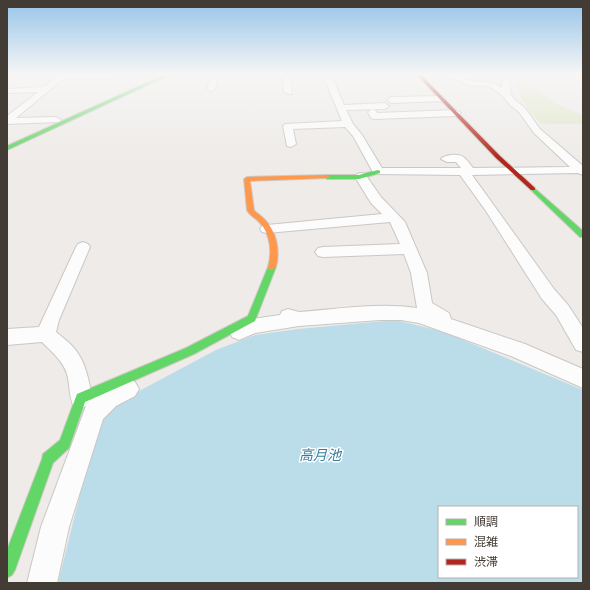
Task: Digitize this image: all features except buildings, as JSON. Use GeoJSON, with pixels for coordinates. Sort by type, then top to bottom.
{"type":"FeatureCollection","features":[{"type":"Feature","properties":{"kind":"street"},"geometry":{"type":"LineString","coordinates":[[7,121],[30,103]]}},
{"type":"Feature","properties":{"kind":"street"},"geometry":{"type":"LineString","coordinates":[[7,142],[95,103]]}},
{"type":"Feature","properties":{"kind":"street"},"geometry":{"type":"LineString","coordinates":[[7,148],[107,103]]}},
{"type":"Feature","properties":{"kind":"street"},"geometry":{"type":"LineString","coordinates":[[339,103],[348,124],[357,135],[378,172]]}},
{"type":"Feature","properties":{"kind":"street"},"geometry":{"type":"LineString","coordinates":[[341,108],[392,103]]}},
{"type":"Feature","properties":{"kind":"street"},"geometry":{"type":"LineString","coordinates":[[446,103],[512,170],[583,235]]}},
{"type":"Feature","properties":{"kind":"street"},"geometry":{"type":"LineString","coordinates":[[513,103],[522,110],[537,131],[582,171]]}},
{"type":"Feature","properties":{"kind":"street"},"geometry":{"type":"LineString","coordinates":[[372,112],[374,116],[456,113]]}},
{"type":"Feature","properties":{"kind":"street"},"geometry":{"type":"LineString","coordinates":[[7,121],[56,120]]}},
{"type":"Feature","properties":{"kind":"street"},"geometry":{"type":"LineString","coordinates":[[291,144],[288,126],[348,124]]}},
{"type":"Feature","properties":{"kind":"street"},"geometry":{"type":"LineString","coordinates":[[447,159],[459,158],[496,216],[548,294],[562,310],[583,344]]}},
{"type":"Feature","properties":{"kind":"street"},"geometry":{"type":"LineString","coordinates":[[252,318],[274,261],[275,247],[264,222],[252,213],[247,179],[307,176],[361,176],[378,172],[426,170],[467,172],[512,170],[582,171]]}},
{"type":"Feature","properties":{"kind":"street"},"geometry":{"type":"LineString","coordinates":[[361,176],[376,200],[398,222],[419,273],[424,306],[430,311],[457,325],[461,329]]}},
{"type":"Feature","properties":{"kind":"street"},"geometry":{"type":"LineString","coordinates":[[267,229],[394,217]]}},
{"type":"Feature","properties":{"kind":"street"},"geometry":{"type":"LineString","coordinates":[[336,223],[343,251]]}},
{"type":"Feature","properties":{"kind":"street"},"geometry":{"type":"LineString","coordinates":[[46,334],[50,320],[83,247]]}},
{"type":"Feature","properties":{"kind":"street"},"geometry":{"type":"LineString","coordinates":[[323,252],[409,248]]}},
{"type":"Feature","properties":{"kind":"street"},"geometry":{"type":"LineString","coordinates":[[81,398],[252,326],[299,319],[401,313],[420,316],[461,329],[518,350],[583,379]]}},
{"type":"Feature","properties":{"kind":"street"},"geometry":{"type":"LineString","coordinates":[[42,583],[54,527],[94,413],[108,399],[174,365],[190,351],[252,318],[287,315],[299,319]]}},
{"type":"Feature","properties":{"kind":"street"},"geometry":{"type":"LineString","coordinates":[[7,337],[46,334],[68,355],[77,374],[81,398],[65,444],[48,459],[7,570]]}},
{"type":"Feature","properties":{"kind":"green space"},"geometry":{"type":"Polygon","coordinates":[[[524,103],[555,103],[583,115],[583,124],[540,123],[524,103]]]}},
{"type":"Feature","properties":{"kind":"water","name":"高月池"},"geometry":{"type":"Polygon","coordinates":[[[396,320],[444,332],[583,390],[583,583],[58,583],[96,430],[111,406],[216,350],[255,335],[298,329],[396,320]]]}},
{"type":"Feature","properties":{"kind":"traffic: fast"},"geometry":{"type":"LineString","coordinates":[[7,148],[107,103]]}},
{"type":"Feature","properties":{"kind":"traffic: fast"},"geometry":{"type":"LineString","coordinates":[[327,177],[359,177],[378,172]]}},
{"type":"Feature","properties":{"kind":"traffic: fast"},"geometry":{"type":"LineString","coordinates":[[533,189],[583,235]]}},
{"type":"Feature","properties":{"kind":"traffic: fast"},"geometry":{"type":"LineString","coordinates":[[7,570],[48,459],[65,444],[81,398],[190,351],[252,318],[272,267]]}},
{"type":"Feature","properties":{"kind":"traffic: slow"},"geometry":{"type":"LineString","coordinates":[[272,267],[274,256],[272,239],[264,223],[250,210],[247,179],[327,177]]}},
{"type":"Feature","properties":{"kind":"traffic: jam"},"geometry":{"type":"LineString","coordinates":[[446,103],[498,157],[533,189]]}}]}
